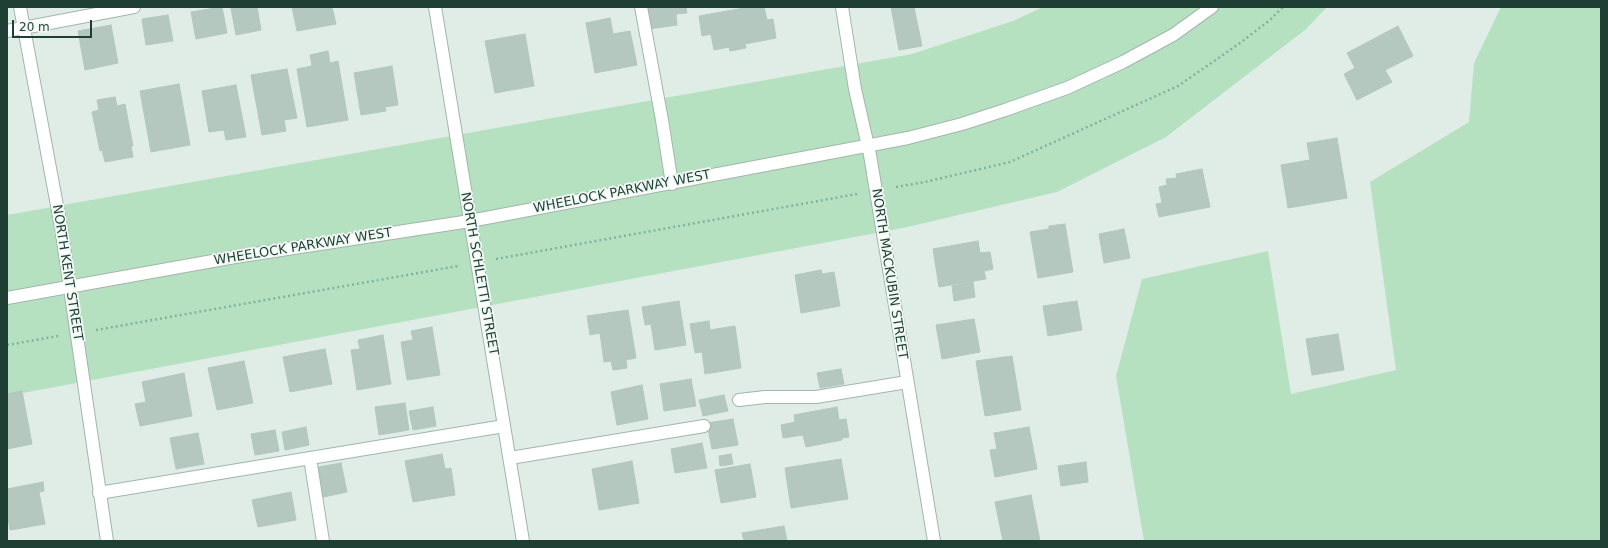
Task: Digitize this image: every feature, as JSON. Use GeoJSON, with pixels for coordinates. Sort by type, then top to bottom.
{"type":"FeatureCollection","features":[{"type":"Feature","properties":{"kind":"street","name":"NORTH KENT STREET"},"geometry":{"type":"LineString","coordinates":[[20,7],[61,227],[107,541]]}},
{"type":"Feature","properties":{"kind":"street"},"geometry":{"type":"LineString","coordinates":[[7,31],[134,7]]}},
{"type":"Feature","properties":{"kind":"street","name":"NORTH SCHLETTI STREET"},"geometry":{"type":"LineString","coordinates":[[435,7],[524,541]]}},
{"type":"Feature","properties":{"kind":"street"},"geometry":{"type":"LineString","coordinates":[[640,7],[662,120],[672,184]]}},
{"type":"Feature","properties":{"kind":"street","name":"NORTH MACKUBIN STREET"},"geometry":{"type":"LineString","coordinates":[[842,7],[855,89],[868,145],[876,191],[934,541]]}},
{"type":"Feature","properties":{"kind":"street","name":"WHEELOCK PARKWAY WEST"},"geometry":{"type":"LineString","coordinates":[[7,298],[235,257],[470,221],[672,184],[908,138],[962,124],[1067,88],[1123,62],[1172,35],[1212,7]]}},
{"type":"Feature","properties":{"kind":"street"},"geometry":{"type":"LineString","coordinates":[[739,400],[766,397],[816,397],[907,382]]}},
{"type":"Feature","properties":{"kind":"street"},"geometry":{"type":"LineString","coordinates":[[99,493],[504,426]]}},
{"type":"Feature","properties":{"kind":"street"},"geometry":{"type":"LineString","coordinates":[[510,458],[704,426]]}},
{"type":"Feature","properties":{"kind":"street"},"geometry":{"type":"LineString","coordinates":[[310,458],[323,541]]}},
{"type":"Feature","properties":{"kind":"path"},"geometry":{"type":"LineString","coordinates":[[7,345],[876,191],[925,182],[1010,162],[1178,86],[1240,43],[1270,20],[1283,7]]}},
{"type":"Feature","properties":{"kind":"green space"},"geometry":{"type":"Polygon","coordinates":[[[1043,7],[1327,7],[1305,30],[1166,137],[1057,192],[903,228],[7,396],[7,215],[912,54],[1013,21],[1043,7]]]}},
{"type":"Feature","properties":{"kind":"green space"},"geometry":{"type":"Polygon","coordinates":[[[1501,7],[1601,7],[1601,541],[1144,541],[1116,376],[1142,279],[1268,251],[1291,394],[1396,370],[1370,182],[1469,122],[1474,63],[1501,7]]]}},
{"type":"Feature","properties":{"kind":"building"},"geometry":{"type":"Polygon","coordinates":[[[222,7],[227,33],[196,39],[191,12],[222,7]]]}},
{"type":"Feature","properties":{"kind":"building"},"geometry":{"type":"Polygon","coordinates":[[[257,7],[261,30],[236,35],[231,8],[257,7]]]}},
{"type":"Feature","properties":{"kind":"building"},"geometry":{"type":"Polygon","coordinates":[[[292,7],[332,7],[336,24],[297,31],[292,7]]]}},
{"type":"Feature","properties":{"kind":"building"},"geometry":{"type":"Polygon","coordinates":[[[646,7],[686,7],[687,13],[676,14],[677,25],[649,29],[646,7]]]}},
{"type":"Feature","properties":{"kind":"building"},"geometry":{"type":"Polygon","coordinates":[[[750,7],[764,7],[767,20],[773,19],[776,38],[745,44],[746,48],[730,51],[729,47],[714,50],[711,34],[702,36],[699,16],[750,7]]]}},
{"type":"Feature","properties":{"kind":"building"},"geometry":{"type":"Polygon","coordinates":[[[891,7],[914,7],[922,46],[899,50],[891,7]]]}},
{"type":"Feature","properties":{"kind":"building"},"geometry":{"type":"Polygon","coordinates":[[[168,15],[173,41],[146,45],[142,19],[168,15]]]}},
{"type":"Feature","properties":{"kind":"building"},"geometry":{"type":"Polygon","coordinates":[[[610,18],[613,34],[630,31],[637,65],[595,73],[586,23],[610,18]]]}},
{"type":"Feature","properties":{"kind":"building"},"geometry":{"type":"Polygon","coordinates":[[[111,25],[118,63],[85,70],[78,31],[111,25]]]}},
{"type":"Feature","properties":{"kind":"building"},"geometry":{"type":"Polygon","coordinates":[[[1398,26],[1413,56],[1385,70],[1392,82],[1357,100],[1344,74],[1355,68],[1347,53],[1398,26]]]}},
{"type":"Feature","properties":{"kind":"building"},"geometry":{"type":"Polygon","coordinates":[[[525,34],[534,86],[495,93],[485,41],[525,34]]]}},
{"type":"Feature","properties":{"kind":"building"},"geometry":{"type":"Polygon","coordinates":[[[328,51],[330,63],[338,61],[348,120],[307,127],[297,69],[312,66],[310,55],[328,51]]]}},
{"type":"Feature","properties":{"kind":"building"},"geometry":{"type":"Polygon","coordinates":[[[392,66],[398,105],[385,107],[386,111],[361,115],[354,73],[392,66]]]}},
{"type":"Feature","properties":{"kind":"building"},"geometry":{"type":"Polygon","coordinates":[[[287,69],[297,118],[284,120],[286,131],[262,135],[251,75],[287,69]]]}},
{"type":"Feature","properties":{"kind":"building"},"geometry":{"type":"Polygon","coordinates":[[[179,84],[190,145],[151,152],[140,91],[179,84]]]}},
{"type":"Feature","properties":{"kind":"building"},"geometry":{"type":"Polygon","coordinates":[[[236,85],[246,137],[226,140],[224,130],[209,132],[202,91],[236,85]]]}},
{"type":"Feature","properties":{"kind":"building"},"geometry":{"type":"Polygon","coordinates":[[[115,97],[117,106],[125,104],[133,146],[131,146],[133,157],[105,162],[102,150],[100,151],[92,112],[99,110],[97,100],[115,97]]]}},
{"type":"Feature","properties":{"kind":"building"},"geometry":{"type":"Polygon","coordinates":[[[1337,138],[1347,198],[1288,208],[1281,165],[1310,160],[1307,143],[1337,138]]]}},
{"type":"Feature","properties":{"kind":"building"},"geometry":{"type":"Polygon","coordinates":[[[1202,169],[1210,207],[1159,217],[1156,204],[1162,203],[1159,187],[1167,185],[1166,179],[1177,178],[1176,174],[1202,169]]]}},
{"type":"Feature","properties":{"kind":"building"},"geometry":{"type":"Polygon","coordinates":[[[1065,224],[1073,272],[1038,278],[1030,232],[1049,229],[1049,226],[1065,224]]]}},
{"type":"Feature","properties":{"kind":"building"},"geometry":{"type":"Polygon","coordinates":[[[1124,229],[1130,258],[1104,263],[1099,234],[1124,229]]]}},
{"type":"Feature","properties":{"kind":"building"},"geometry":{"type":"Polygon","coordinates":[[[978,241],[980,253],[990,252],[993,269],[984,271],[986,279],[939,287],[933,249],[978,241]]]}},
{"type":"Feature","properties":{"kind":"building"},"geometry":{"type":"Polygon","coordinates":[[[821,270],[822,274],[834,272],[840,306],[801,313],[795,275],[821,270]]]}},
{"type":"Feature","properties":{"kind":"building"},"geometry":{"type":"Polygon","coordinates":[[[973,282],[975,297],[954,301],[952,286],[973,282]]]}},
{"type":"Feature","properties":{"kind":"building"},"geometry":{"type":"Polygon","coordinates":[[[679,301],[686,345],[655,350],[651,324],[645,325],[642,307],[679,301]]]}},
{"type":"Feature","properties":{"kind":"building"},"geometry":{"type":"Polygon","coordinates":[[[1077,301],[1082,330],[1048,336],[1043,306],[1077,301]]]}},
{"type":"Feature","properties":{"kind":"building"},"geometry":{"type":"Polygon","coordinates":[[[628,310],[636,358],[626,360],[627,368],[613,370],[611,361],[604,362],[600,333],[590,335],[587,316],[628,310]]]}},
{"type":"Feature","properties":{"kind":"building"},"geometry":{"type":"Polygon","coordinates":[[[974,319],[980,352],[942,359],[936,325],[974,319]]]}},
{"type":"Feature","properties":{"kind":"building"},"geometry":{"type":"Polygon","coordinates":[[[709,321],[710,330],[735,326],[741,368],[705,374],[702,352],[695,353],[690,324],[709,321]]]}},
{"type":"Feature","properties":{"kind":"building"},"geometry":{"type":"Polygon","coordinates":[[[432,327],[440,375],[407,380],[401,342],[413,340],[411,331],[432,327]]]}},
{"type":"Feature","properties":{"kind":"building"},"geometry":{"type":"Polygon","coordinates":[[[1338,334],[1344,370],[1312,375],[1306,339],[1338,334]]]}},
{"type":"Feature","properties":{"kind":"building"},"geometry":{"type":"Polygon","coordinates":[[[383,335],[391,384],[357,390],[351,350],[360,349],[358,340],[383,335]]]}},
{"type":"Feature","properties":{"kind":"building"},"geometry":{"type":"Polygon","coordinates":[[[325,349],[332,384],[290,392],[283,357],[325,349]]]}},
{"type":"Feature","properties":{"kind":"building"},"geometry":{"type":"Polygon","coordinates":[[[1012,356],[1021,410],[985,416],[976,361],[1012,356]]]}},
{"type":"Feature","properties":{"kind":"building"},"geometry":{"type":"Polygon","coordinates":[[[244,361],[253,403],[217,410],[208,368],[244,361]]]}},
{"type":"Feature","properties":{"kind":"building"},"geometry":{"type":"Polygon","coordinates":[[[841,369],[844,384],[820,388],[817,373],[841,369]]]}},
{"type":"Feature","properties":{"kind":"building"},"geometry":{"type":"Polygon","coordinates":[[[184,373],[192,416],[140,426],[135,404],[146,402],[142,382],[184,373]]]}},
{"type":"Feature","properties":{"kind":"building"},"geometry":{"type":"Polygon","coordinates":[[[691,379],[696,406],[664,411],[660,384],[691,379]]]}},
{"type":"Feature","properties":{"kind":"building"},"geometry":{"type":"Polygon","coordinates":[[[642,385],[648,419],[617,425],[611,392],[642,385]]]}},
{"type":"Feature","properties":{"kind":"building"},"geometry":{"type":"Polygon","coordinates":[[[22,391],[32,444],[7,449],[7,394],[22,391]]]}},
{"type":"Feature","properties":{"kind":"building"},"geometry":{"type":"Polygon","coordinates":[[[724,395],[728,411],[703,416],[699,400],[724,395]]]}},
{"type":"Feature","properties":{"kind":"building"},"geometry":{"type":"Polygon","coordinates":[[[405,403],[409,430],[379,435],[375,407],[405,403]]]}},
{"type":"Feature","properties":{"kind":"building"},"geometry":{"type":"Polygon","coordinates":[[[433,407],[436,426],[413,430],[409,411],[433,407]]]}},
{"type":"Feature","properties":{"kind":"building"},"geometry":{"type":"Polygon","coordinates":[[[837,407],[839,420],[846,419],[849,437],[842,438],[842,440],[806,447],[803,435],[783,438],[781,425],[795,422],[794,415],[837,407]]]}},
{"type":"Feature","properties":{"kind":"building"},"geometry":{"type":"Polygon","coordinates":[[[733,419],[738,445],[712,449],[707,423],[733,419]]]}},
{"type":"Feature","properties":{"kind":"building"},"geometry":{"type":"Polygon","coordinates":[[[306,427],[309,445],[285,450],[282,432],[306,427]]]}},
{"type":"Feature","properties":{"kind":"building"},"geometry":{"type":"Polygon","coordinates":[[[1029,427],[1037,469],[995,477],[990,450],[997,449],[994,433],[1029,427]]]}},
{"type":"Feature","properties":{"kind":"building"},"geometry":{"type":"Polygon","coordinates":[[[275,430],[279,451],[255,455],[251,434],[275,430]]]}},
{"type":"Feature","properties":{"kind":"building"},"geometry":{"type":"Polygon","coordinates":[[[198,433],[204,464],[176,469],[170,438],[198,433]]]}},
{"type":"Feature","properties":{"kind":"building"},"geometry":{"type":"Polygon","coordinates":[[[702,443],[707,468],[675,473],[671,449],[702,443]]]}},
{"type":"Feature","properties":{"kind":"building"},"geometry":{"type":"Polygon","coordinates":[[[442,454],[445,469],[451,468],[455,495],[413,502],[405,461],[442,454]]]}},
{"type":"Feature","properties":{"kind":"building"},"geometry":{"type":"Polygon","coordinates":[[[731,454],[733,464],[720,466],[719,456],[731,454]]]}},
{"type":"Feature","properties":{"kind":"building"},"geometry":{"type":"Polygon","coordinates":[[[841,459],[848,499],[791,508],[785,468],[841,459]]]}},
{"type":"Feature","properties":{"kind":"building"},"geometry":{"type":"Polygon","coordinates":[[[632,461],[639,503],[599,510],[592,469],[632,461]]]}},
{"type":"Feature","properties":{"kind":"building"},"geometry":{"type":"Polygon","coordinates":[[[1086,462],[1088,482],[1061,486],[1058,466],[1086,462]]]}},
{"type":"Feature","properties":{"kind":"building"},"geometry":{"type":"Polygon","coordinates":[[[341,463],[347,492],[319,498],[313,468],[341,463]]]}},
{"type":"Feature","properties":{"kind":"building"},"geometry":{"type":"Polygon","coordinates":[[[750,464],[756,497],[721,503],[715,470],[750,464]]]}},
{"type":"Feature","properties":{"kind":"building"},"geometry":{"type":"Polygon","coordinates":[[[43,482],[44,491],[39,492],[45,524],[10,530],[7,512],[7,489],[43,482]]]}},
{"type":"Feature","properties":{"kind":"building"},"geometry":{"type":"Polygon","coordinates":[[[291,492],[296,520],[258,527],[252,500],[291,492]]]}},
{"type":"Feature","properties":{"kind":"building"},"geometry":{"type":"Polygon","coordinates":[[[1031,495],[1040,541],[1003,541],[995,502],[1031,495]]]}},
{"type":"Feature","properties":{"kind":"building"},"geometry":{"type":"Polygon","coordinates":[[[784,526],[787,541],[744,541],[742,533],[784,526]]]}}]}
